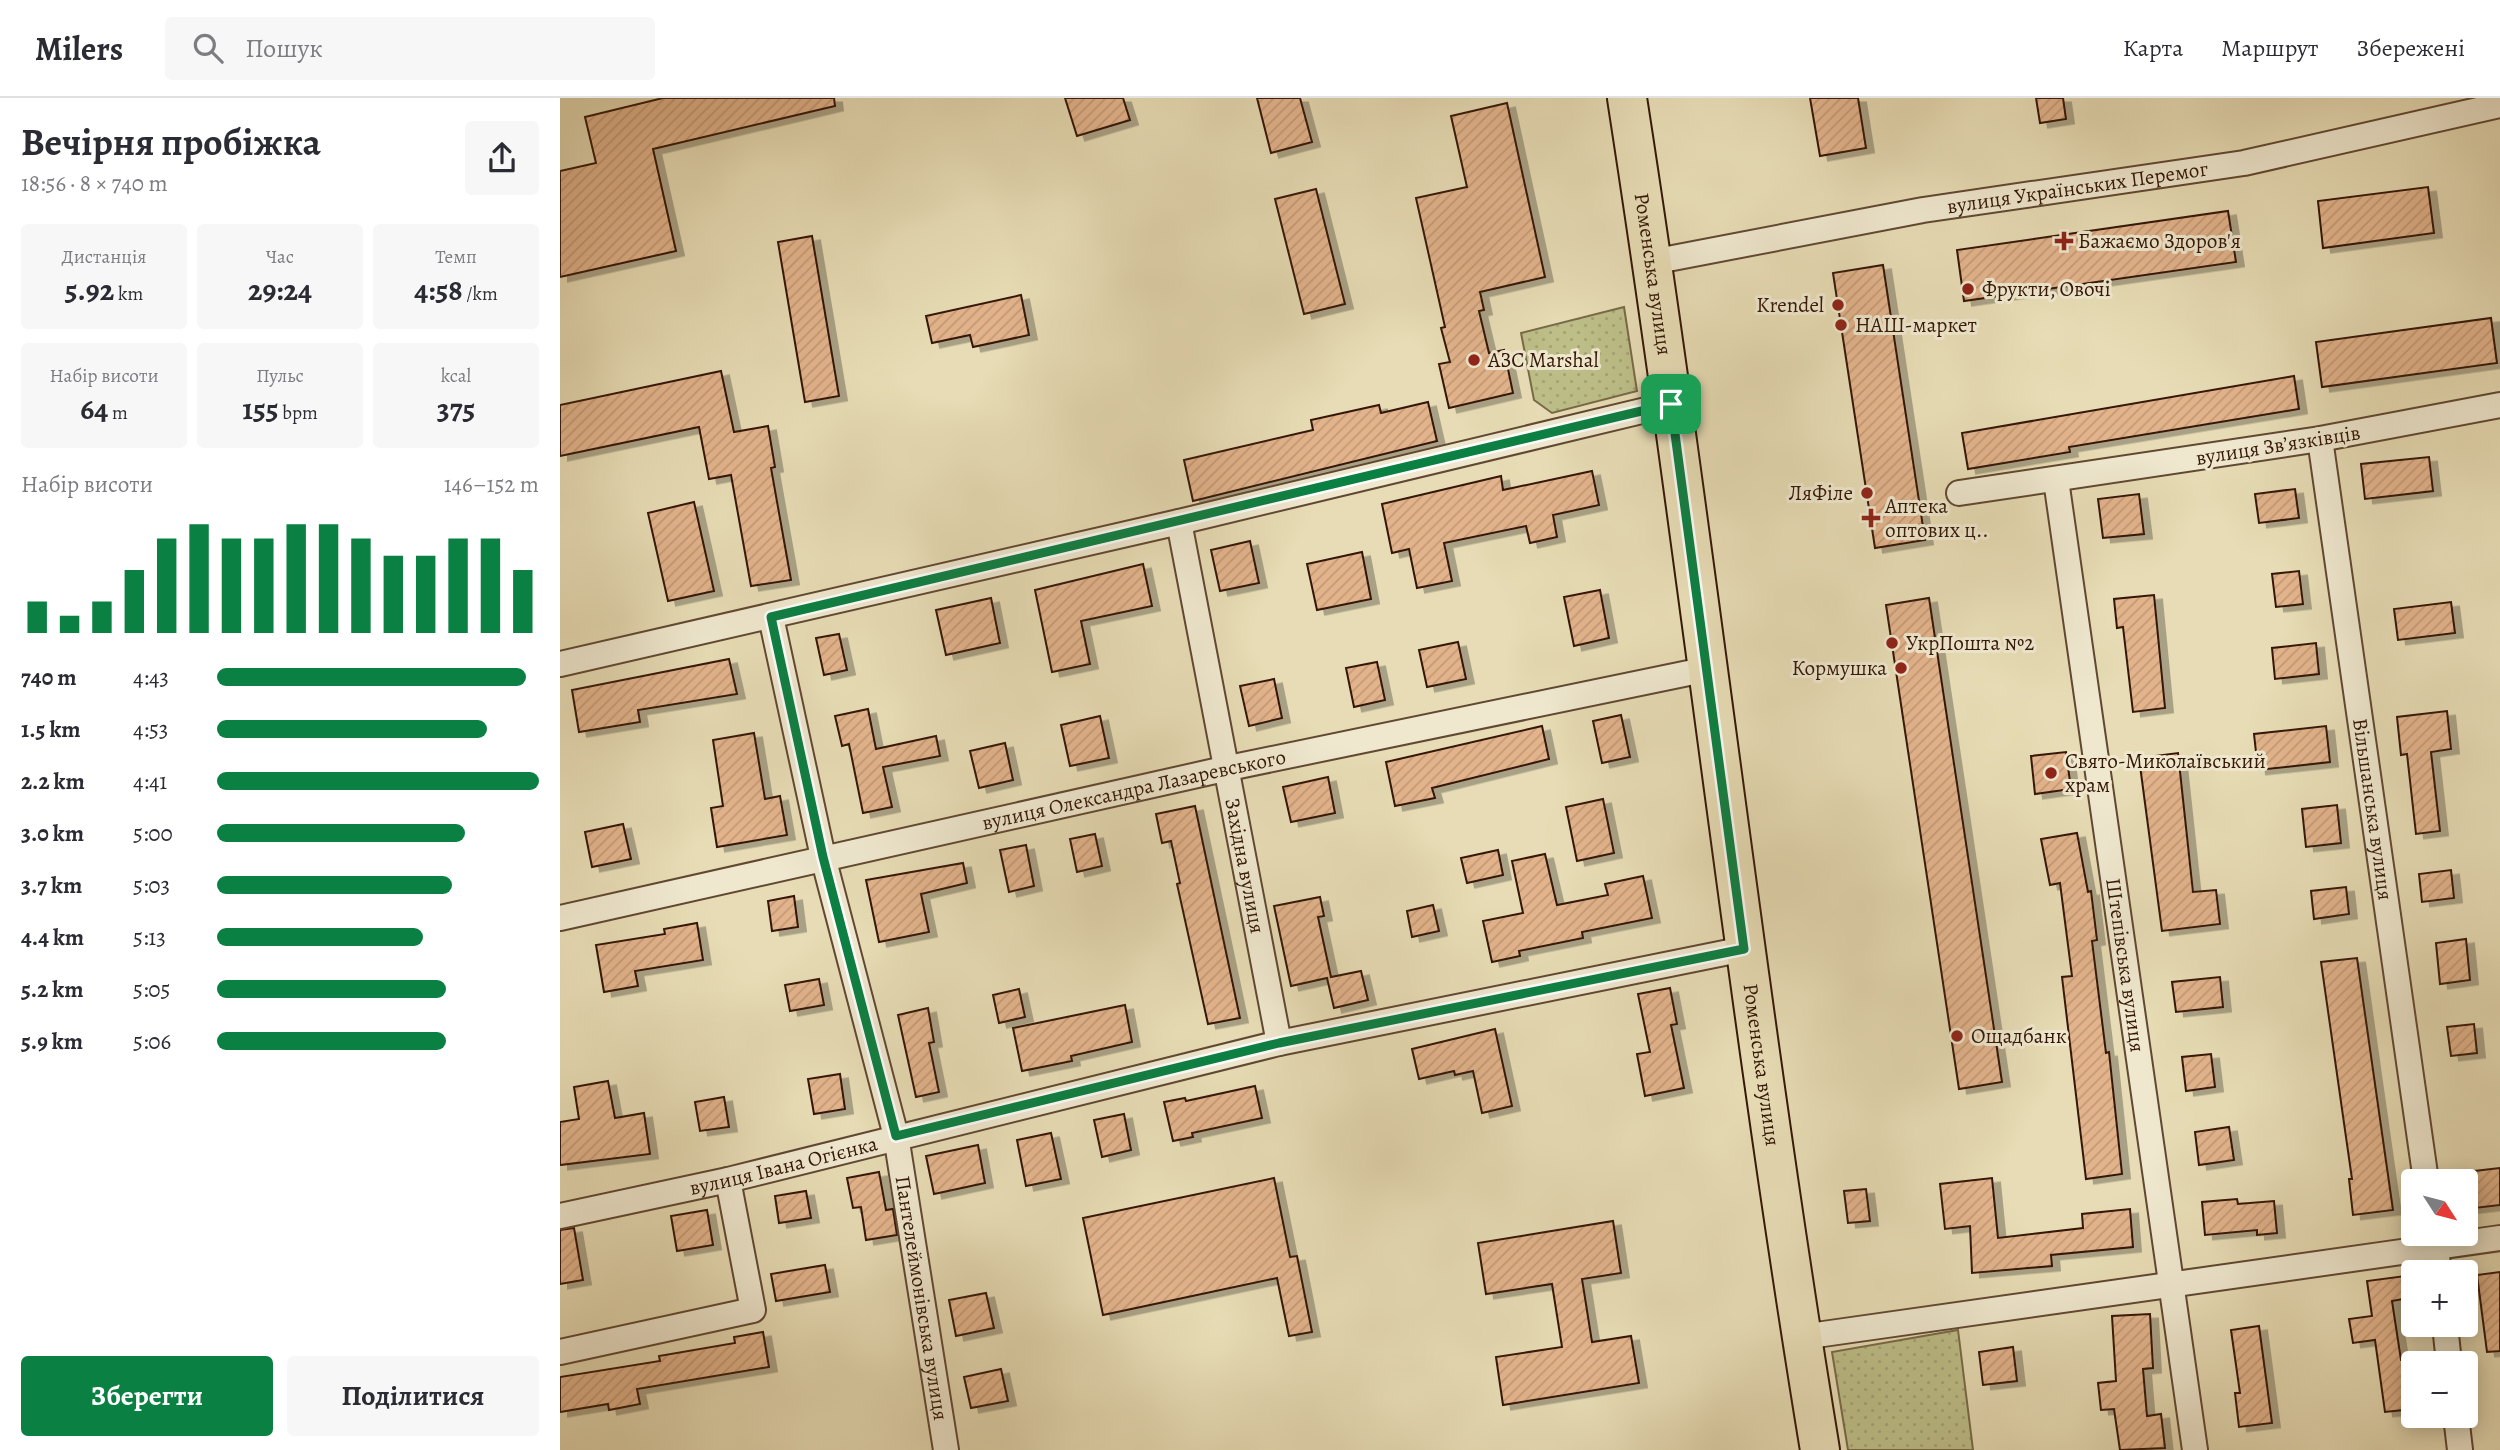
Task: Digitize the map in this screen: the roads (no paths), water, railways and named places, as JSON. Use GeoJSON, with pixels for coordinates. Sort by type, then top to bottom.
{"type":"FeatureCollection","features":[{"type":"Feature","properties":{"kind":"main road","name":"Роменська вулиця"},"geometry":{"type":"LineString","coordinates":[[1627,98],[1653,262],[1744,949],[1820,1450]]}},
{"type":"Feature","properties":{"kind":"street","name":"вулиця Українських Перемог"},"geometry":{"type":"LineString","coordinates":[[1653,262],[1923,210],[2244,163],[2500,105]]}},
{"type":"Feature","properties":{"kind":"street"},"geometry":{"type":"LineString","coordinates":[[560,664],[1179,522],[1671,404]]}},
{"type":"Feature","properties":{"kind":"street","name":"вулиця Звʼязківців"},"geometry":{"type":"LineString","coordinates":[[1959,493],[2320,439],[2500,405]]}},
{"type":"Feature","properties":{"kind":"street","name":"Вільшанська вулиця"},"geometry":{"type":"LineString","coordinates":[[2320,439],[2424,1169]]}},
{"type":"Feature","properties":{"kind":"street","name":"Штепівська вулиця"},"geometry":{"type":"LineString","coordinates":[[2056,480],[2195,1450]]}},
{"type":"Feature","properties":{"kind":"street","name":"Західна вулиця"},"geometry":{"type":"LineString","coordinates":[[1179,522],[1224,769],[1279,1043]]}},
{"type":"Feature","properties":{"kind":"street","name":"Пантелеймонівська вулиця"},"geometry":{"type":"LineString","coordinates":[[771,617],[823,857],[896,1136],[946,1450]]}},
{"type":"Feature","properties":{"kind":"street","name":"вулиця Олександра Лазаревського"},"geometry":{"type":"LineString","coordinates":[[560,918],[1224,769],[1708,669]]}},
{"type":"Feature","properties":{"kind":"street","name":"вулиця Івана Огієнка"},"geometry":{"type":"LineString","coordinates":[[560,1216],[728,1180],[896,1136],[1279,1043],[1744,949]]}},
{"type":"Feature","properties":{"kind":"street"},"geometry":{"type":"LineString","coordinates":[[560,1352],[753,1310],[728,1180]]}},
{"type":"Feature","properties":{"kind":"street"},"geometry":{"type":"LineString","coordinates":[[2478,1239],[2500,1238]]}},
{"type":"Feature","properties":{"kind":"street"},"geometry":{"type":"LineString","coordinates":[[1802,1337],[2171,1284],[2404,1246]]}},
{"type":"Feature","properties":{"kind":"street"},"geometry":{"type":"LineString","coordinates":[[2457,1428],[2460,1450]]}},
{"type":"Feature","properties":{"kind":"place","name":"Бажаємо Здоров'я"},"geometry":{"type":"Point","coordinates":[2064,241]}},
{"type":"Feature","properties":{"kind":"place","name":"Фрукти, Овочі"},"geometry":{"type":"Point","coordinates":[1968,289]}},
{"type":"Feature","properties":{"kind":"place","name":"Krendel"},"geometry":{"type":"Point","coordinates":[1838,305]}},
{"type":"Feature","properties":{"kind":"place","name":"НАШ-маркет"},"geometry":{"type":"Point","coordinates":[1841,325]}},
{"type":"Feature","properties":{"kind":"place","name":"АЗС Marshal"},"geometry":{"type":"Point","coordinates":[1474,360]}},
{"type":"Feature","properties":{"kind":"place","name":"ЛяФіле"},"geometry":{"type":"Point","coordinates":[1867,493]}},
{"type":"Feature","properties":{"kind":"place","name":"Аптека оптових ц.."},"geometry":{"type":"Point","coordinates":[1871,518]}},
{"type":"Feature","properties":{"kind":"place","name":"УкрПошта №2"},"geometry":{"type":"Point","coordinates":[1892,643]}},
{"type":"Feature","properties":{"kind":"place","name":"Кормушка"},"geometry":{"type":"Point","coordinates":[1901,668]}},
{"type":"Feature","properties":{"kind":"place","name":"Свято-Миколаївський храм"},"geometry":{"type":"Point","coordinates":[2051,773]}},
{"type":"Feature","properties":{"kind":"place","name":"Ощадбанк"},"geometry":{"type":"Point","coordinates":[1957,1036]}}]}
